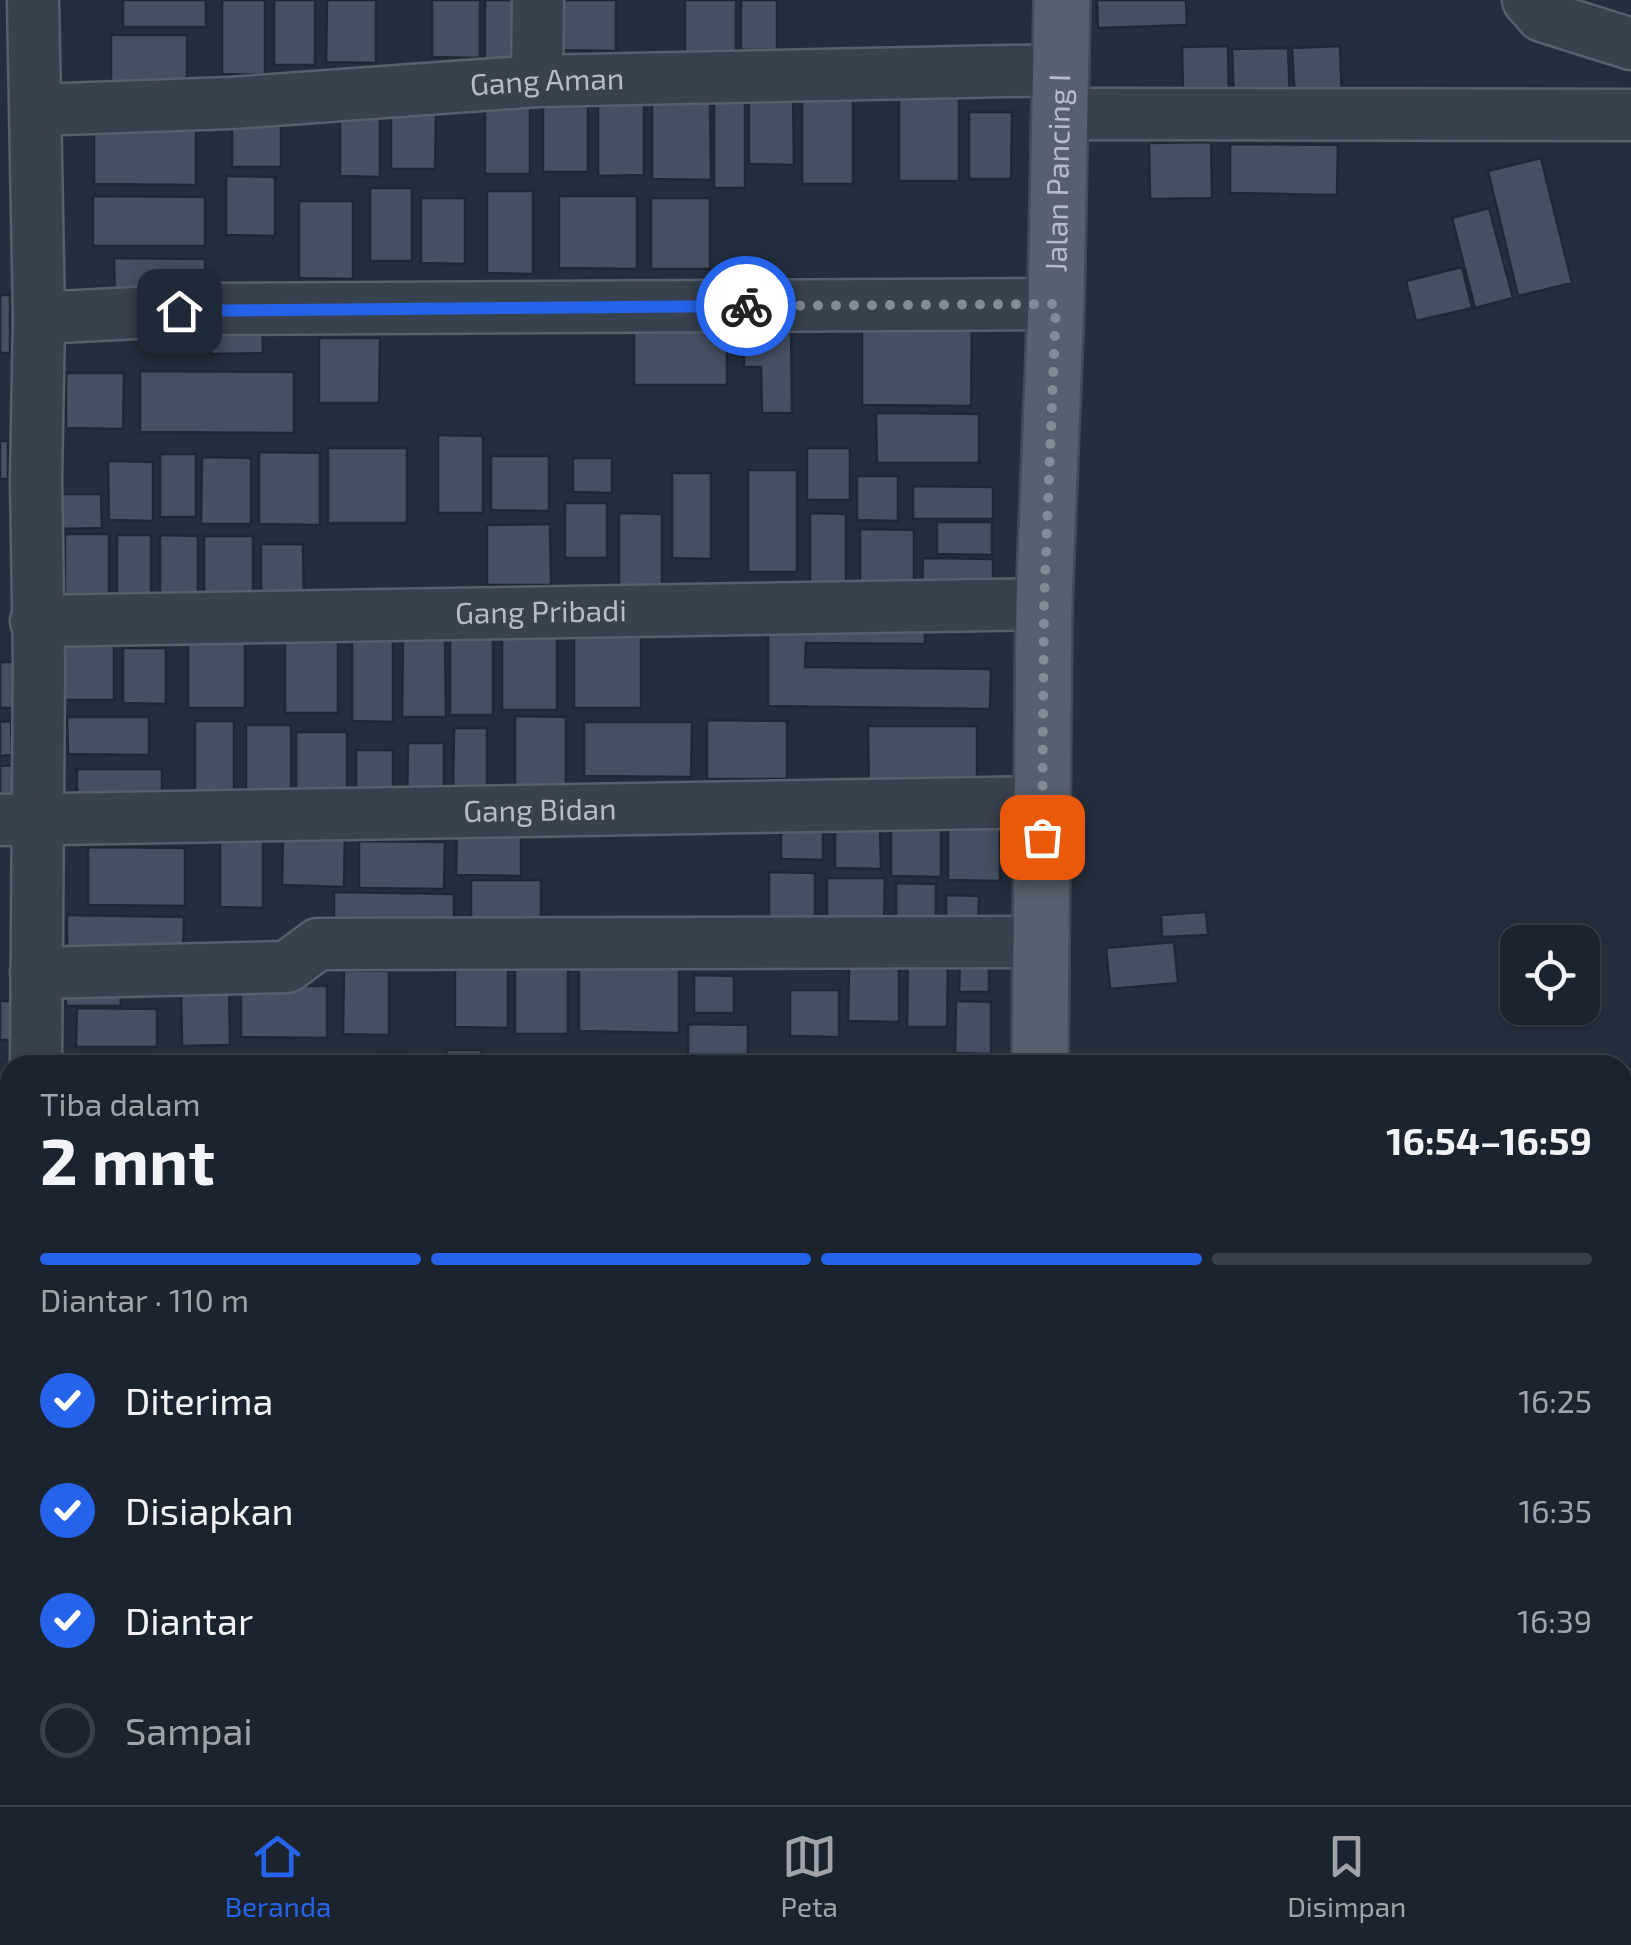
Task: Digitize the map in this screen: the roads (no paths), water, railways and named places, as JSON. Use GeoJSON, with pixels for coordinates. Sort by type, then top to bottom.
{"type":"FeatureCollection","features":[{"type":"Feature","properties":{"kind":"main road","name":"Jalan Pancing I"},"geometry":{"type":"LineString","coordinates":[[1040,1055],[1044,604],[1056,304],[1062,0]]}},
{"type":"Feature","properties":{"kind":"street"},"geometry":{"type":"LineString","coordinates":[[24,1055],[18,819],[25,647],[18,480],[36,110],[33,0]]}},
{"type":"Feature","properties":{"kind":"street"},"geometry":{"type":"LineString","coordinates":[[537,80],[538,0]]}},
{"type":"Feature","properties":{"kind":"street"},"geometry":{"type":"LineString","coordinates":[[1528,0],[1542,16],[1631,44]]}},
{"type":"Feature","properties":{"kind":"street","name":"Gang Aman"},"geometry":{"type":"LineString","coordinates":[[36,110],[231,103],[537,80],[1059,92],[1631,115]]}},
{"type":"Feature","properties":{"kind":"street"},"geometry":{"type":"LineString","coordinates":[[26,298],[214,309],[1056,304]]}},
{"type":"Feature","properties":{"kind":"street","name":"Gang Pribadi"},"geometry":{"type":"LineString","coordinates":[[25,647],[1044,604]]}},
{"type":"Feature","properties":{"kind":"street","name":"Gang Bidan"},"geometry":{"type":"LineString","coordinates":[[18,819],[1043,802]]}},
{"type":"Feature","properties":{"kind":"street"},"geometry":{"type":"LineString","coordinates":[[24,956],[287,967],[318,944],[1042,942]]}}]}
